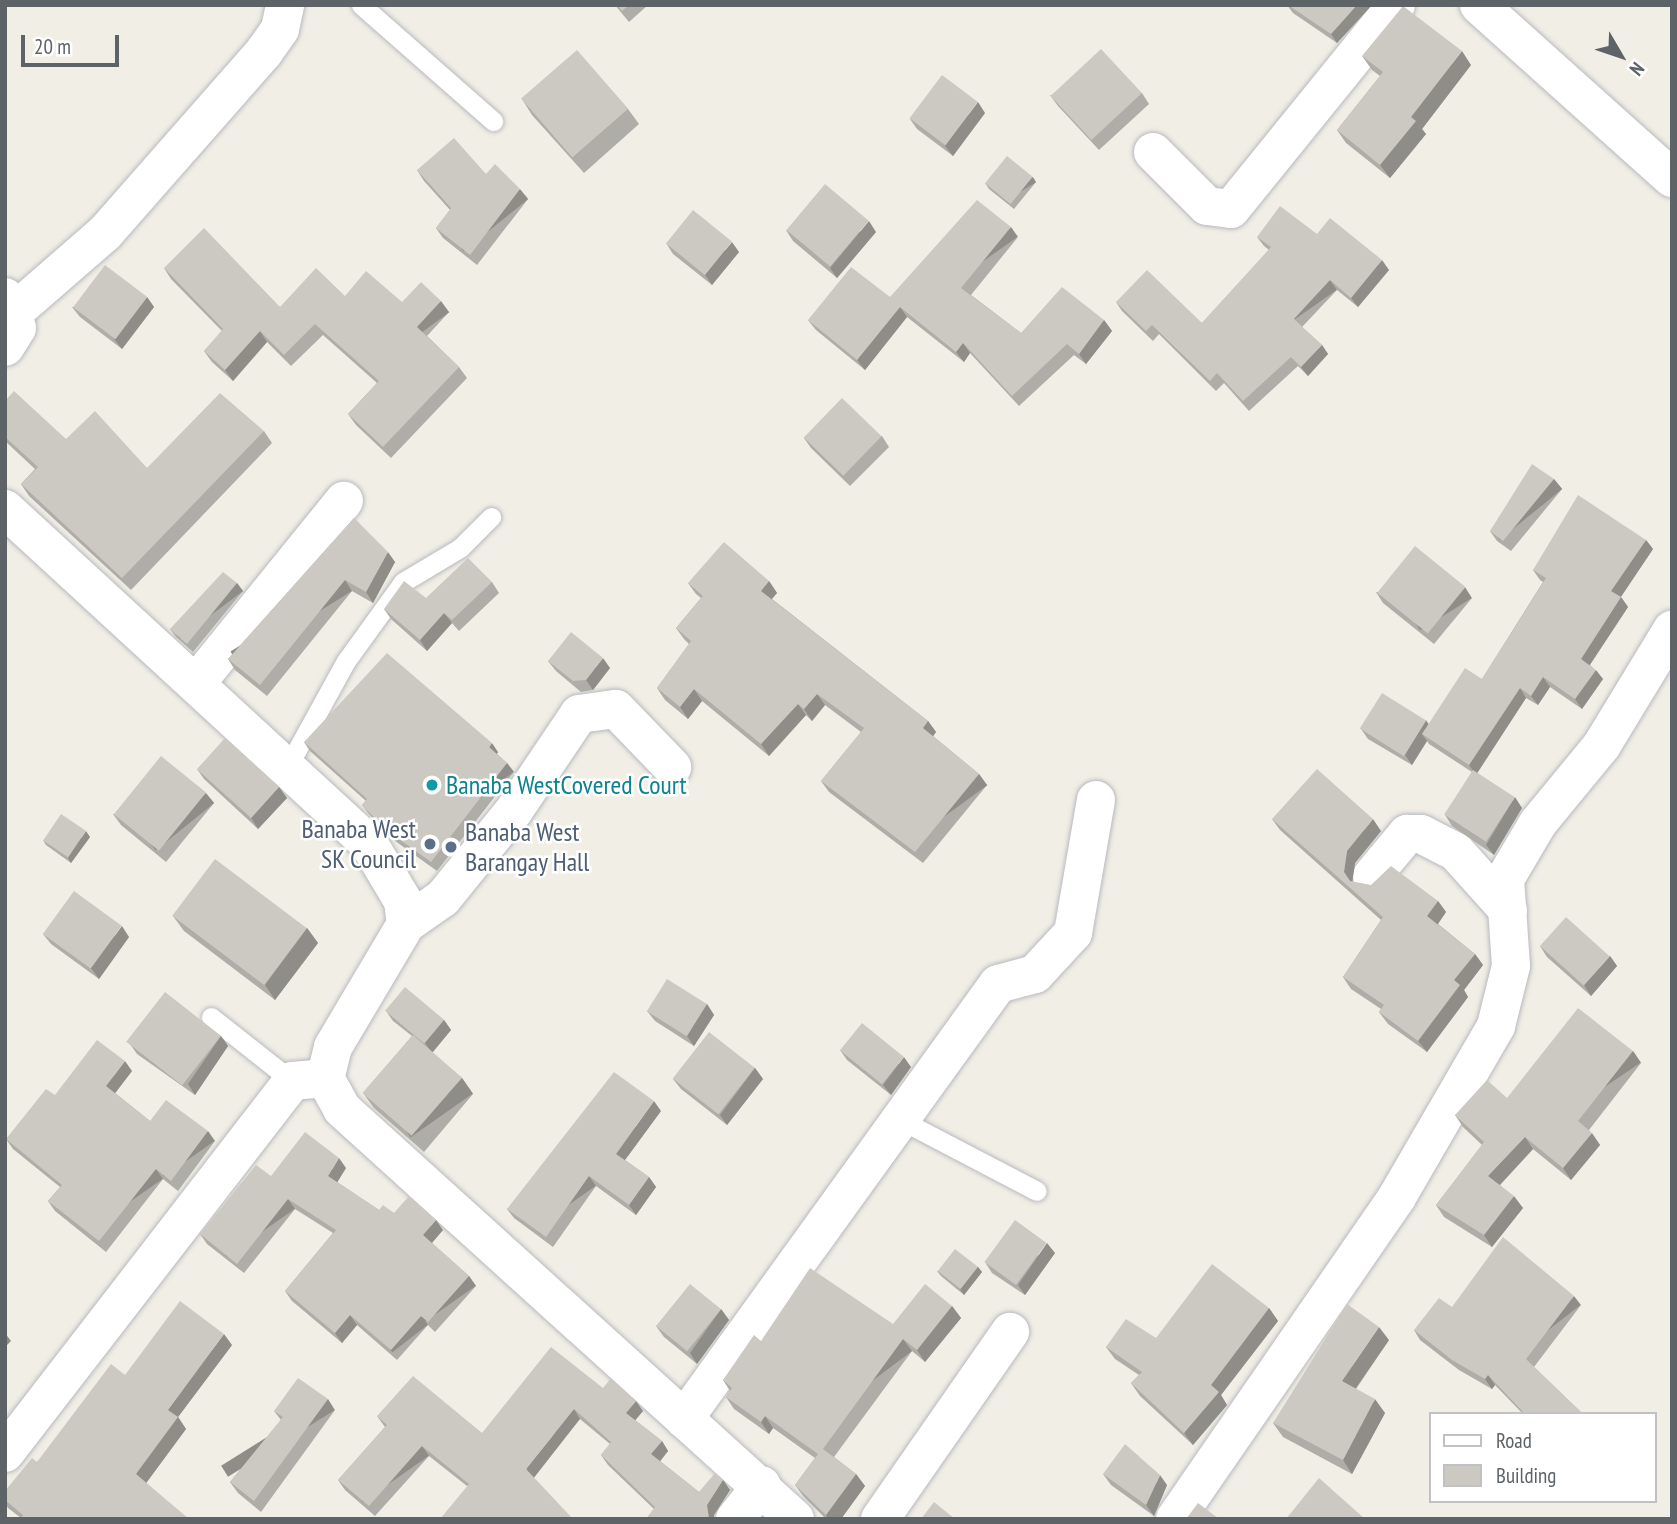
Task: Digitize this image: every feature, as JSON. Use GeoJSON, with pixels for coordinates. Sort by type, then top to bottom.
{"type":"FeatureCollection","features":[{"type":"Feature","properties":{"kind":"street"},"geometry":{"type":"LineString","coordinates":[[8,319],[105,233],[238,82],[280,29],[285,5]]}},
{"type":"Feature","properties":{"kind":"street"},"geometry":{"type":"LineString","coordinates":[[1153,152],[1207,206],[1231,209],[1396,5]]}},
{"type":"Feature","properties":{"kind":"street"},"geometry":{"type":"LineString","coordinates":[[1479,5],[1672,178]]}},
{"type":"Feature","properties":{"kind":"street"},"geometry":{"type":"LineString","coordinates":[[198,681],[344,501]]}},
{"type":"Feature","properties":{"kind":"street"},"geometry":{"type":"LineString","coordinates":[[5,509],[198,681],[369,844],[403,901],[406,924]]}},
{"type":"Feature","properties":{"kind":"street"},"geometry":{"type":"LineString","coordinates":[[1175,1519],[1397,1197],[1496,1026],[1511,966],[1505,879],[1538,823],[1602,745],[1672,630]]}},
{"type":"Feature","properties":{"kind":"street"},"geometry":{"type":"LineString","coordinates":[[5,1453],[308,1080],[332,1047],[406,924],[443,898],[513,812],[579,714],[616,709],[672,767]]}},
{"type":"Feature","properties":{"kind":"street"},"geometry":{"type":"LineString","coordinates":[[684,1419],[998,984],[1035,974],[1073,933],[1096,800]]}},
{"type":"Feature","properties":{"kind":"street"},"geometry":{"type":"LineString","coordinates":[[1372,876],[1407,834],[1421,834],[1456,852],[1508,910]]}},
{"type":"Feature","properties":{"kind":"street"},"geometry":{"type":"LineString","coordinates":[[308,1080],[684,1419],[762,1485],[795,1519]]}},
{"type":"Feature","properties":{"kind":"street"},"geometry":{"type":"LineString","coordinates":[[880,1519],[1010,1332]]}},
{"type":"Feature","properties":{"kind":"street"},"geometry":{"type":"LineString","coordinates":[[735,1519],[762,1485]]}},
{"type":"Feature","properties":{"kind":"lane"},"geometry":{"type":"LineString","coordinates":[[362,5],[493,121]]}},
{"type":"Feature","properties":{"kind":"lane"},"geometry":{"type":"LineString","coordinates":[[288,766],[346,661],[403,583],[460,548],[491,517]]}},
{"type":"Feature","properties":{"kind":"lane"},"geometry":{"type":"LineString","coordinates":[[211,1017],[308,1080]]}},
{"type":"Feature","properties":{"kind":"lane"},"geometry":{"type":"LineString","coordinates":[[901,1120],[1037,1191]]}},
{"type":"Feature","properties":{"kind":"building"},"geometry":{"type":"Polygon","coordinates":[[[617,5],[629,5],[622,11],[617,5]]]}},
{"type":"Feature","properties":{"kind":"building"},"geometry":{"type":"Polygon","coordinates":[[[1288,5],[1357,5],[1331,34],[1288,5]]]}},
{"type":"Feature","properties":{"kind":"building"},"geometry":{"type":"Polygon","coordinates":[[[1403,6],[1462,51],[1411,117],[1416,121],[1380,165],[1337,130],[1383,72],[1362,56],[1403,6]]]}},
{"type":"Feature","properties":{"kind":"building"},"geometry":{"type":"Polygon","coordinates":[[[1101,49],[1142,93],[1091,140],[1051,96],[1101,49]]]}},
{"type":"Feature","properties":{"kind":"building"},"geometry":{"type":"Polygon","coordinates":[[[577,50],[628,109],[572,157],[521,99],[577,50]]]}},
{"type":"Feature","properties":{"kind":"building"},"geometry":{"type":"Polygon","coordinates":[[[942,75],[978,102],[945,145],[910,118],[942,75]]]}},
{"type":"Feature","properties":{"kind":"building"},"geometry":{"type":"Polygon","coordinates":[[[454,138],[486,174],[495,164],[520,189],[470,255],[436,228],[451,208],[417,170],[454,138]]]}},
{"type":"Feature","properties":{"kind":"building"},"geometry":{"type":"Polygon","coordinates":[[[1007,156],[1033,177],[1011,204],[985,183],[1007,156]]]}},
{"type":"Feature","properties":{"kind":"building"},"geometry":{"type":"Polygon","coordinates":[[[825,184],[869,221],[830,267],[786,230],[825,184]]]}},
{"type":"Feature","properties":{"kind":"building"},"geometry":{"type":"Polygon","coordinates":[[[977,200],[1011,227],[961,288],[1021,333],[1062,287],[1104,320],[1079,354],[1067,344],[1012,396],[963,343],[956,352],[900,307],[857,360],[808,320],[851,267],[890,297],[977,200]]]}},
{"type":"Feature","properties":{"kind":"building"},"geometry":{"type":"Polygon","coordinates":[[[1280,206],[1317,234],[1330,218],[1382,260],[1351,298],[1330,280],[1294,319],[1322,345],[1301,367],[1291,357],[1243,401],[1217,373],[1210,381],[1152,325],[1146,331],[1116,302],[1147,270],[1202,323],[1271,247],[1257,237],[1280,206]]]}},
{"type":"Feature","properties":{"kind":"building"},"geometry":{"type":"Polygon","coordinates":[[[693,210],[732,241],[705,275],[666,243],[693,210]]]}},
{"type":"Feature","properties":{"kind":"building"},"geometry":{"type":"Polygon","coordinates":[[[204,228],[280,307],[316,268],[345,296],[366,271],[402,302],[421,282],[441,301],[417,327],[459,367],[383,447],[348,414],[379,381],[315,324],[284,355],[260,331],[225,370],[204,351],[223,329],[164,268],[204,228]]]}},
{"type":"Feature","properties":{"kind":"building"},"geometry":{"type":"Polygon","coordinates":[[[105,265],[147,297],[115,339],[73,307],[105,265]]]}},
{"type":"Feature","properties":{"kind":"building"},"geometry":{"type":"Polygon","coordinates":[[[14,391],[66,439],[95,411],[147,468],[220,393],[264,431],[122,578],[21,484],[38,467],[5,437],[5,401],[14,391]]]}},
{"type":"Feature","properties":{"kind":"building"},"geometry":{"type":"Polygon","coordinates":[[[842,398],[882,436],[843,476],[804,438],[842,398]]]}},
{"type":"Feature","properties":{"kind":"building"},"geometry":{"type":"Polygon","coordinates":[[[1532,464],[1554,479],[1503,541],[1490,531],[1532,464]]]}},
{"type":"Feature","properties":{"kind":"building"},"geometry":{"type":"Polygon","coordinates":[[[1578,495],[1646,540],[1611,591],[1621,597],[1581,659],[1596,670],[1575,699],[1543,677],[1531,696],[1520,688],[1469,765],[1422,734],[1465,668],[1482,679],[1546,578],[1533,570],[1578,495]]]}},
{"type":"Feature","properties":{"kind":"building"},"geometry":{"type":"Polygon","coordinates":[[[354,518],[388,552],[366,592],[345,580],[260,685],[228,659],[354,518]]]}},
{"type":"Feature","properties":{"kind":"building"},"geometry":{"type":"Polygon","coordinates":[[[724,542],[769,581],[761,591],[928,721],[923,728],[979,774],[915,852],[821,781],[864,728],[817,694],[804,709],[798,704],[761,744],[694,689],[680,707],[657,688],[691,641],[676,628],[703,596],[688,583],[724,542]]]}},
{"type":"Feature","properties":{"kind":"building"},"geometry":{"type":"Polygon","coordinates":[[[1415,546],[1466,587],[1428,634],[1377,593],[1415,546]]]}},
{"type":"Feature","properties":{"kind":"building"},"geometry":{"type":"Polygon","coordinates":[[[468,558],[492,582],[452,620],[444,613],[420,640],[384,609],[404,581],[426,598],[468,558]]]}},
{"type":"Feature","properties":{"kind":"building"},"geometry":{"type":"Polygon","coordinates":[[[223,572],[237,583],[187,644],[170,629],[223,572]]]}},
{"type":"Feature","properties":{"kind":"building"},"geometry":{"type":"Polygon","coordinates":[[[571,632],[603,658],[586,680],[573,681],[548,661],[571,632]]]}},
{"type":"Feature","properties":{"kind":"building"},"geometry":{"type":"Polygon","coordinates":[[[387,653],[492,743],[489,747],[507,763],[431,862],[385,829],[362,805],[367,799],[304,742],[387,653]]]}},
{"type":"Feature","properties":{"kind":"building"},"geometry":{"type":"Polygon","coordinates":[[[1382,693],[1426,721],[1404,756],[1360,729],[1382,693]]]}},
{"type":"Feature","properties":{"kind":"building"},"geometry":{"type":"Polygon","coordinates":[[[225,738],[279,787],[251,818],[197,769],[225,738]]]}},
{"type":"Feature","properties":{"kind":"building"},"geometry":{"type":"Polygon","coordinates":[[[161,756],[206,793],[159,851],[114,814],[161,756]]]}},
{"type":"Feature","properties":{"kind":"building"},"geometry":{"type":"Polygon","coordinates":[[[1317,769],[1373,819],[1347,851],[1344,872],[1350,881],[1371,885],[1391,866],[1438,901],[1427,916],[1475,954],[1454,980],[1460,985],[1418,1041],[1379,1012],[1384,1005],[1343,977],[1383,917],[1272,819],[1317,769]]]}},
{"type":"Feature","properties":{"kind":"building"},"geometry":{"type":"Polygon","coordinates":[[[1473,770],[1515,797],[1486,842],[1444,814],[1473,770]]]}},
{"type":"Feature","properties":{"kind":"building"},"geometry":{"type":"Polygon","coordinates":[[[61,814],[86,831],[68,857],[43,841],[61,814]]]}},
{"type":"Feature","properties":{"kind":"building"},"geometry":{"type":"Polygon","coordinates":[[[215,859],[307,928],[264,985],[172,916],[215,859]]]}},
{"type":"Feature","properties":{"kind":"building"},"geometry":{"type":"Polygon","coordinates":[[[74,891],[122,926],[91,969],[43,934],[74,891]]]}},
{"type":"Feature","properties":{"kind":"building"},"geometry":{"type":"Polygon","coordinates":[[[1566,917],[1610,956],[1584,985],[1540,946],[1566,917]]]}},
{"type":"Feature","properties":{"kind":"building"},"geometry":{"type":"Polygon","coordinates":[[[667,979],[707,1004],[687,1036],[647,1011],[667,979]]]}},
{"type":"Feature","properties":{"kind":"building"},"geometry":{"type":"Polygon","coordinates":[[[405,987],[444,1020],[424,1044],[385,1011],[405,987]]]}},
{"type":"Feature","properties":{"kind":"building"},"geometry":{"type":"Polygon","coordinates":[[[165,992],[221,1036],[182,1085],[126,1042],[165,992]]]}},
{"type":"Feature","properties":{"kind":"building"},"geometry":{"type":"Polygon","coordinates":[[[1578,1008],[1633,1051],[1578,1121],[1592,1133],[1563,1168],[1525,1137],[1488,1176],[1514,1196],[1484,1235],[1436,1205],[1484,1142],[1455,1115],[1487,1080],[1507,1098],[1578,1008]]]}},
{"type":"Feature","properties":{"kind":"building"},"geometry":{"type":"Polygon","coordinates":[[[862,1023],[904,1057],[882,1084],[840,1050],[862,1023]]]}},
{"type":"Feature","properties":{"kind":"building"},"geometry":{"type":"Polygon","coordinates":[[[709,1032],[755,1068],[718,1114],[673,1078],[709,1032]]]}},
{"type":"Feature","properties":{"kind":"building"},"geometry":{"type":"Polygon","coordinates":[[[413,1035],[462,1078],[412,1136],[362,1093],[413,1035]]]}},
{"type":"Feature","properties":{"kind":"building"},"geometry":{"type":"Polygon","coordinates":[[[97,1040],[125,1061],[106,1086],[150,1121],[166,1100],[208,1131],[171,1181],[156,1169],[99,1241],[48,1201],[62,1185],[6,1139],[46,1089],[55,1095],[97,1040]]]}},
{"type":"Feature","properties":{"kind":"building"},"geometry":{"type":"Polygon","coordinates":[[[614,1072],[654,1101],[616,1154],[649,1177],[629,1205],[589,1176],[546,1237],[507,1209],[614,1072]]]}},
{"type":"Feature","properties":{"kind":"building"},"geometry":{"type":"Polygon","coordinates":[[[305,1132],[339,1158],[328,1176],[379,1210],[383,1205],[394,1213],[409,1196],[436,1220],[423,1235],[469,1276],[428,1322],[421,1316],[391,1350],[350,1315],[335,1333],[285,1291],[336,1230],[288,1199],[237,1264],[200,1234],[256,1165],[271,1176],[305,1132]]]}},
{"type":"Feature","properties":{"kind":"building"},"geometry":{"type":"Polygon","coordinates":[[[1015,1220],[1047,1243],[1016,1285],[984,1262],[1015,1220]]]}},
{"type":"Feature","properties":{"kind":"building"},"geometry":{"type":"Polygon","coordinates":[[[1503,1237],[1574,1296],[1526,1359],[1581,1412],[1523,1412],[1488,1375],[1485,1379],[1452,1360],[1414,1330],[1439,1298],[1452,1307],[1503,1237]]]}},
{"type":"Feature","properties":{"kind":"building"},"geometry":{"type":"Polygon","coordinates":[[[955,1249],[978,1267],[961,1289],[938,1271],[955,1249]]]}},
{"type":"Feature","properties":{"kind":"building"},"geometry":{"type":"Polygon","coordinates":[[[1212,1264],[1269,1308],[1211,1385],[1219,1392],[1184,1433],[1131,1383],[1142,1372],[1106,1347],[1126,1319],[1156,1338],[1212,1264]]]}},
{"type":"Feature","properties":{"kind":"building"},"geometry":{"type":"Polygon","coordinates":[[[810,1268],[893,1324],[925,1284],[952,1306],[917,1350],[903,1339],[823,1449],[856,1474],[826,1515],[795,1485],[818,1454],[765,1416],[761,1422],[726,1397],[732,1388],[723,1380],[754,1335],[761,1341],[810,1268]]]}},
{"type":"Feature","properties":{"kind":"building"},"geometry":{"type":"Polygon","coordinates":[[[690,1284],[721,1309],[687,1351],[656,1326],[690,1284]]]}},
{"type":"Feature","properties":{"kind":"building"},"geometry":{"type":"Polygon","coordinates":[[[180,1301],[224,1334],[168,1410],[178,1417],[136,1474],[189,1519],[20,1519],[23,1515],[5,1500],[5,1491],[32,1458],[37,1462],[111,1364],[125,1375],[180,1301]]]}},
{"type":"Feature","properties":{"kind":"building"},"geometry":{"type":"Polygon","coordinates":[[[1347,1304],[1379,1327],[1342,1381],[1375,1399],[1343,1460],[1273,1423],[1347,1304]]]}},
{"type":"Feature","properties":{"kind":"building"},"geometry":{"type":"Polygon","coordinates":[[[551,1347],[603,1388],[611,1378],[636,1401],[626,1413],[662,1441],[651,1454],[699,1492],[715,1473],[723,1480],[707,1505],[709,1519],[646,1519],[655,1507],[601,1455],[611,1442],[574,1409],[526,1469],[573,1519],[440,1519],[469,1484],[422,1446],[369,1506],[338,1480],[387,1425],[377,1416],[413,1376],[482,1433],[551,1347]]]}},
{"type":"Feature","properties":{"kind":"building"},"geometry":{"type":"Polygon","coordinates":[[[298,1378],[328,1399],[254,1501],[230,1482],[283,1417],[274,1411],[298,1378]]]}},
{"type":"Feature","properties":{"kind":"building"},"geometry":{"type":"Polygon","coordinates":[[[1125,1444],[1160,1475],[1146,1505],[1103,1474],[1125,1444]]]}},
{"type":"Feature","properties":{"kind":"building"},"geometry":{"type":"Polygon","coordinates":[[[1319,1478],[1365,1519],[1286,1519],[1319,1478]]]}},
{"type":"Feature","properties":{"kind":"building"},"geometry":{"type":"Polygon","coordinates":[[[934,1502],[955,1519],[921,1519],[934,1502]]]}},
{"type":"Feature","properties":{"kind":"building"},"geometry":{"type":"Polygon","coordinates":[[[1198,1503],[1219,1519],[1186,1519],[1198,1503]]]}},
{"type":"Feature","properties":{"kind":"place","name":"Banaba WestCovered Court"},"geometry":{"type":"Point","coordinates":[432,785]}},
{"type":"Feature","properties":{"kind":"place","name":"Banaba West SK Council"},"geometry":{"type":"Point","coordinates":[430,844]}},
{"type":"Feature","properties":{"kind":"place","name":"Banaba West Barangay Hall"},"geometry":{"type":"Point","coordinates":[451,847]}}]}
